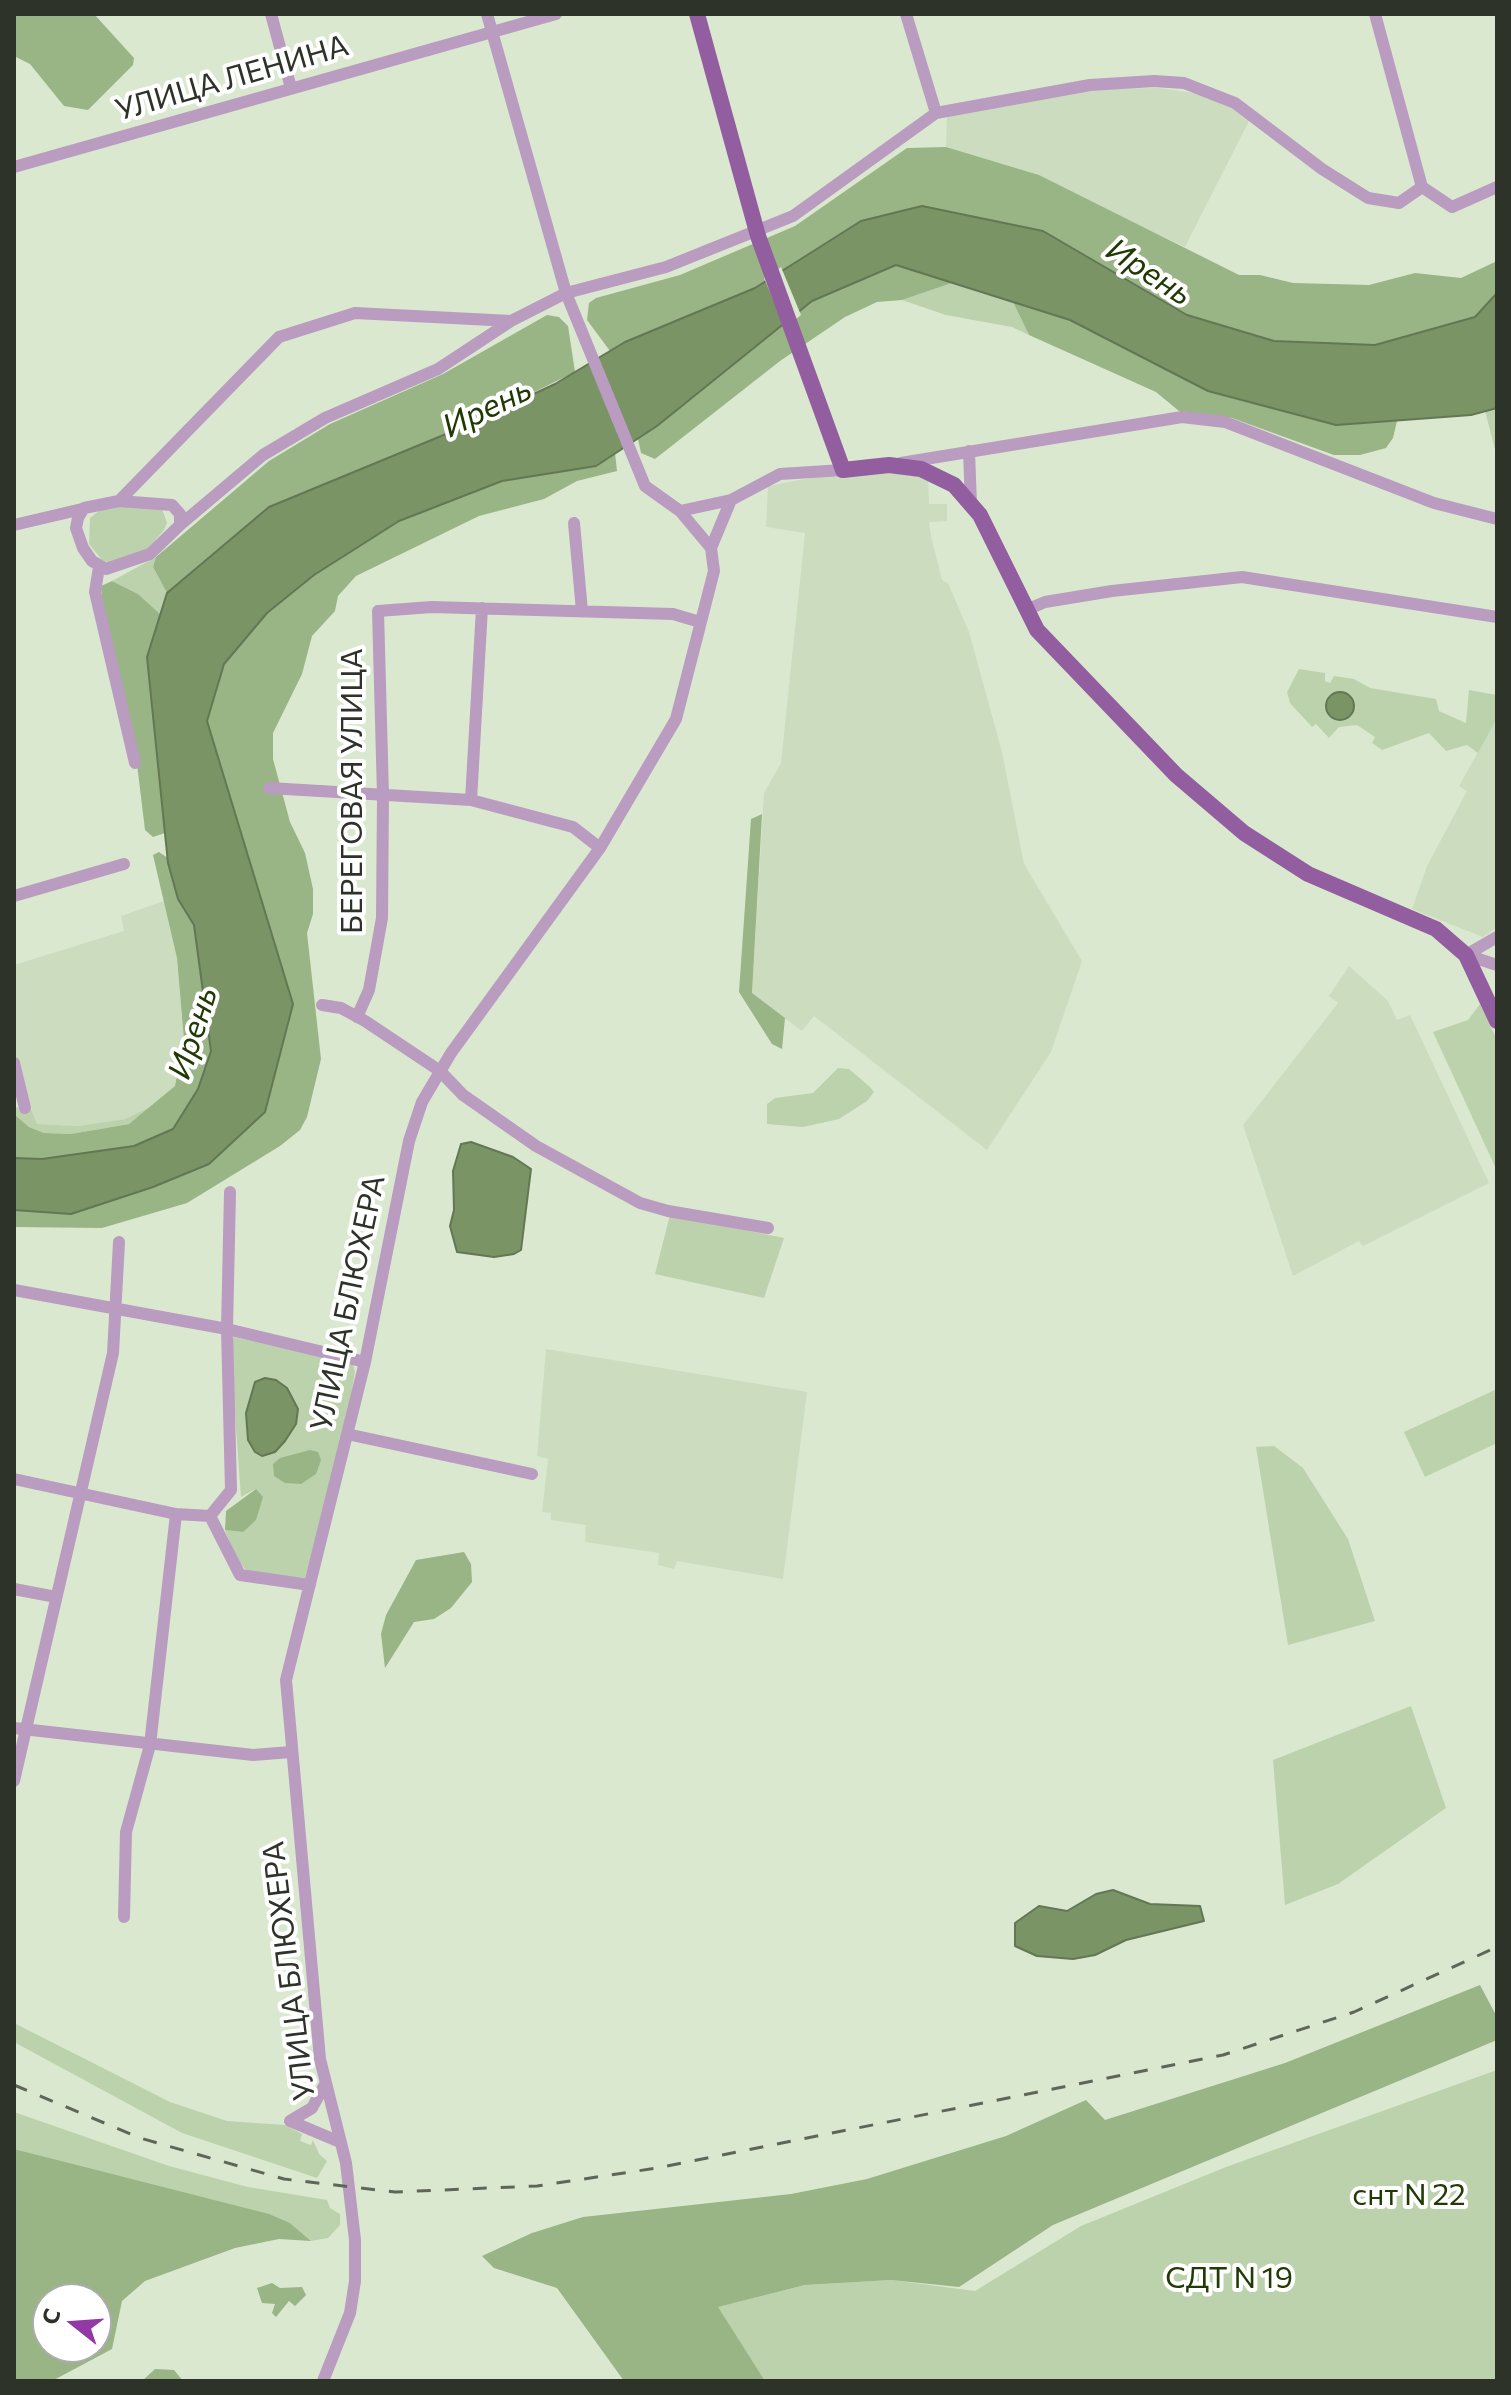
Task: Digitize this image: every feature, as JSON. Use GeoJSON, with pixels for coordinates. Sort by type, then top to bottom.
{"type":"FeatureCollection","features":[{"type":"Feature","properties":{"kind":"main road"},"geometry":{"type":"LineString","coordinates":[[697,14],[757,235],[843,470],[889,465],[932,474],[954,485],[980,515],[1037,630],[1176,775],[1244,833],[1308,874],[1436,929],[1466,955],[1497,1021]]}},
{"type":"Feature","properties":{"kind":"street"},"geometry":{"type":"LineString","coordinates":[[271,14],[291,88]]}},
{"type":"Feature","properties":{"kind":"street"},"geometry":{"type":"LineString","coordinates":[[487,14],[566,293],[645,486],[680,511],[711,548]]}},
{"type":"Feature","properties":{"kind":"street","name":"УЛИЦА ЛЕНИНА"},"geometry":{"type":"LineString","coordinates":[[14,167],[556,14]]}},
{"type":"Feature","properties":{"kind":"street"},"geometry":{"type":"LineString","coordinates":[[906,14],[936,113]]}},
{"type":"Feature","properties":{"kind":"street"},"geometry":{"type":"LineString","coordinates":[[1375,14],[1422,187],[1452,207],[1497,187]]}},
{"type":"Feature","properties":{"kind":"street"},"geometry":{"type":"LineString","coordinates":[[82,509],[76,528],[83,548],[99,567],[113,569],[150,554],[202,503],[263,455],[325,418],[438,369],[511,321],[566,293],[666,267],[757,235],[793,216],[936,113],[1090,85],[1150,81],[1184,83],[1235,103],[1322,169],[1368,198],[1399,203],[1422,187]]}},
{"type":"Feature","properties":{"kind":"street"},"geometry":{"type":"LineString","coordinates":[[119,501],[279,337],[355,313],[511,321]]}},
{"type":"Feature","properties":{"kind":"street"},"geometry":{"type":"LineString","coordinates":[[889,465],[1182,417],[1225,422],[1434,503],[1497,519]]}},
{"type":"Feature","properties":{"kind":"street"},"geometry":{"type":"LineString","coordinates":[[969,451],[971,504]]}},
{"type":"Feature","properties":{"kind":"street"},"geometry":{"type":"LineString","coordinates":[[680,511],[731,500],[780,474],[843,470]]}},
{"type":"Feature","properties":{"kind":"street","name":"УЛИЦА БЛЮХЕРА"},"geometry":{"type":"LineString","coordinates":[[323,2381],[346,2327],[355,2281],[352,2202],[340,2142],[324,2086],[286,1680],[365,1362],[409,1141],[422,1102],[440,1071],[600,848],[676,719],[714,571],[711,548],[731,500]]}},
{"type":"Feature","properties":{"kind":"street"},"geometry":{"type":"LineString","coordinates":[[14,525],[119,501],[172,505],[202,503]]}},
{"type":"Feature","properties":{"kind":"street"},"geometry":{"type":"LineString","coordinates":[[172,505],[180,514],[180,525]]}},
{"type":"Feature","properties":{"kind":"street"},"geometry":{"type":"LineString","coordinates":[[54,515],[76,528]]}},
{"type":"Feature","properties":{"kind":"street"},"geometry":{"type":"LineString","coordinates":[[574,523],[582,611]]}},
{"type":"Feature","properties":{"kind":"street"},"geometry":{"type":"LineString","coordinates":[[99,567],[95,592],[135,763]]}},
{"type":"Feature","properties":{"kind":"street"},"geometry":{"type":"LineString","coordinates":[[1026,610],[1045,602],[1112,591],[1242,577],[1497,617]]}},
{"type":"Feature","properties":{"kind":"street"},"geometry":{"type":"LineString","coordinates":[[471,800],[482,608],[673,614],[700,622]]}},
{"type":"Feature","properties":{"kind":"street","name":"БЕРЕГОВАЯ УЛИЦА"},"geometry":{"type":"LineString","coordinates":[[357,1017],[369,990],[382,918],[383,795],[378,611],[482,608]]}},
{"type":"Feature","properties":{"kind":"street"},"geometry":{"type":"LineString","coordinates":[[269,788],[471,800],[573,827],[600,848]]}},
{"type":"Feature","properties":{"kind":"street"},"geometry":{"type":"LineString","coordinates":[[14,896],[124,864]]}},
{"type":"Feature","properties":{"kind":"street"},"geometry":{"type":"LineString","coordinates":[[1466,955],[1497,937]]}},
{"type":"Feature","properties":{"kind":"street"},"geometry":{"type":"LineString","coordinates":[[1466,955],[1497,965]]}},
{"type":"Feature","properties":{"kind":"street"},"geometry":{"type":"LineString","coordinates":[[322,1005],[341,1008],[357,1017],[440,1071],[463,1095],[536,1146],[640,1203],[668,1211],[768,1228]]}},
{"type":"Feature","properties":{"kind":"street"},"geometry":{"type":"LineString","coordinates":[[14,1063],[25,1108]]}},
{"type":"Feature","properties":{"kind":"street"},"geometry":{"type":"LineString","coordinates":[[210,1516],[231,1490],[227,1329],[230,1192]]}},
{"type":"Feature","properties":{"kind":"street"},"geometry":{"type":"LineString","coordinates":[[14,1781],[19,1729],[56,1597],[113,1353],[113,1306],[119,1242]]}},
{"type":"Feature","properties":{"kind":"street"},"geometry":{"type":"LineString","coordinates":[[14,1290],[227,1329],[365,1362]]}},
{"type":"Feature","properties":{"kind":"street"},"geometry":{"type":"LineString","coordinates":[[347,1434],[532,1474]]}},
{"type":"Feature","properties":{"kind":"street"},"geometry":{"type":"LineString","coordinates":[[14,1479],[176,1514],[210,1516]]}},
{"type":"Feature","properties":{"kind":"street"},"geometry":{"type":"LineString","coordinates":[[124,1917],[126,1832],[150,1745],[176,1514]]}},
{"type":"Feature","properties":{"kind":"street"},"geometry":{"type":"LineString","coordinates":[[210,1516],[240,1575],[310,1585]]}},
{"type":"Feature","properties":{"kind":"street"},"geometry":{"type":"LineString","coordinates":[[14,1589],[56,1597]]}},
{"type":"Feature","properties":{"kind":"street"},"geometry":{"type":"LineString","coordinates":[[19,1729],[253,1755],[291,1752]]}},
{"type":"Feature","properties":{"kind":"street"},"geometry":{"type":"LineString","coordinates":[[324,2086],[312,2108],[290,2121],[340,2142]]}},
{"type":"Feature","properties":{"kind":"shaded area"},"geometry":{"type":"Polygon","coordinates":[[[14,14],[94,14],[134,58],[133,65],[88,110],[64,106],[30,64],[14,56],[14,14]]]}},
{"type":"Feature","properties":{"kind":"shaded area"},"geometry":{"type":"Polygon","coordinates":[[[1159,88],[1200,94],[1234,107],[1250,119],[1185,247],[1094,205],[1039,175],[946,147],[947,116],[1090,89],[1159,88]]]}},
{"type":"Feature","properties":{"kind":"shaded area"},"geometry":{"type":"Polygon","coordinates":[[[946,147],[1039,175],[1239,275],[1260,275],[1293,283],[1369,285],[1415,273],[1461,278],[1497,261],[1497,293],[1475,317],[1375,345],[1274,341],[1187,315],[1043,231],[861,221],[755,288],[610,351],[587,320],[589,303],[596,298],[680,275],[795,226],[907,148],[946,147]]]}},
{"type":"Feature","properties":{"kind":"shaded area"},"geometry":{"type":"Polygon","coordinates":[[[922,206],[1043,231],[1187,315],[1274,341],[1375,345],[1475,317],[1497,293],[1497,408],[1471,415],[1336,425],[1208,391],[1070,320],[896,265],[812,301],[657,426],[596,466],[502,481],[399,521],[314,575],[267,613],[224,664],[207,721],[293,1004],[265,1112],[209,1164],[153,1187],[71,1214],[14,1210],[14,1158],[42,1159],[134,1146],[173,1129],[198,1089],[211,1051],[194,925],[178,899],[168,863],[147,657],[167,593],[269,507],[463,427],[555,384],[625,342],[755,288],[861,221],[922,206]]]}},
{"type":"Feature","properties":{"kind":"shaded area"},"geometry":{"type":"Polygon","coordinates":[[[896,265],[952,283],[902,300],[877,302],[845,317],[780,361],[655,459],[641,453],[638,439],[812,301],[896,265]]]}},
{"type":"Feature","properties":{"kind":"shaded area"},"geometry":{"type":"Polygon","coordinates":[[[1013,302],[1070,320],[1208,391],[1336,425],[1397,421],[1393,438],[1386,448],[1360,455],[1334,455],[1232,418],[1179,411],[1156,392],[1029,335],[1013,302]]]}},
{"type":"Feature","properties":{"kind":"shaded area"},"geometry":{"type":"Polygon","coordinates":[[[547,315],[559,317],[568,326],[575,372],[463,427],[269,507],[167,593],[153,567],[156,557],[269,461],[330,424],[443,374],[547,315]]]}},
{"type":"Feature","properties":{"kind":"shaded area"},"geometry":{"type":"Polygon","coordinates":[[[615,453],[617,471],[577,481],[544,499],[479,516],[356,576],[338,596],[335,611],[312,636],[302,674],[273,733],[273,759],[290,822],[305,853],[313,889],[313,914],[307,933],[321,1059],[307,1117],[300,1130],[280,1146],[187,1203],[102,1228],[14,1227],[14,1210],[71,1214],[153,1187],[293,1004],[207,721],[224,664],[267,613],[314,575],[399,521],[502,481],[596,466],[615,453]]]}},
{"type":"Feature","properties":{"kind":"shaded area"},"geometry":{"type":"Polygon","coordinates":[[[900,472],[928,476],[929,504],[947,504],[947,521],[929,522],[931,536],[942,580],[948,583],[969,632],[1002,752],[1024,864],[1082,961],[1051,1052],[987,1150],[814,1016],[802,1031],[752,994],[764,793],[781,763],[805,533],[766,527],[768,486],[815,477],[900,472]]]}},
{"type":"Feature","properties":{"kind":"shaded area"},"geometry":{"type":"Polygon","coordinates":[[[112,581],[138,594],[160,614],[147,657],[165,833],[153,837],[145,830],[137,764],[102,602],[101,586],[112,581]]]}},
{"type":"Feature","properties":{"kind":"shaded area"},"geometry":{"type":"Polygon","coordinates":[[[1340,692],[1350,696],[1354,706],[1350,716],[1340,720],[1330,716],[1326,706],[1330,696],[1340,692]]]}},
{"type":"Feature","properties":{"kind":"shaded area"},"geometry":{"type":"Polygon","coordinates":[[[1497,718],[1497,927],[1483,937],[1412,909],[1427,866],[1467,791],[1459,786],[1497,718]]]}},
{"type":"Feature","properties":{"kind":"shaded area"},"geometry":{"type":"Polygon","coordinates":[[[762,814],[752,993],[785,1018],[782,1049],[772,1044],[739,992],[751,819],[762,814]]]}},
{"type":"Feature","properties":{"kind":"shaded area"},"geometry":{"type":"Polygon","coordinates":[[[159,852],[168,858],[178,898],[194,925],[211,1051],[198,1089],[173,1129],[134,1146],[42,1159],[14,1158],[14,1114],[29,1127],[44,1133],[71,1134],[129,1124],[175,1086],[184,1040],[177,958],[153,855],[159,852]]]}},
{"type":"Feature","properties":{"kind":"shaded area"},"geometry":{"type":"Polygon","coordinates":[[[164,901],[177,958],[184,1040],[175,1086],[154,1105],[125,1119],[78,1126],[36,1124],[14,1050],[14,965],[124,931],[121,916],[164,901]]]}},
{"type":"Feature","properties":{"kind":"shaded area"},"geometry":{"type":"Polygon","coordinates":[[[1349,966],[1388,1001],[1397,1020],[1410,1015],[1489,1183],[1363,1246],[1359,1241],[1293,1276],[1243,1125],[1338,1003],[1329,996],[1349,966]]]}},
{"type":"Feature","properties":{"kind":"shaded area"},"geometry":{"type":"Polygon","coordinates":[[[471,1142],[513,1157],[531,1169],[521,1250],[514,1254],[494,1257],[457,1252],[450,1226],[454,1210],[453,1171],[461,1144],[471,1142]]]}},
{"type":"Feature","properties":{"kind":"shaded area"},"geometry":{"type":"Polygon","coordinates":[[[546,1349],[807,1392],[783,1579],[677,1561],[674,1569],[658,1565],[659,1553],[585,1542],[586,1525],[551,1520],[551,1513],[542,1512],[548,1459],[537,1456],[546,1349]]]}},
{"type":"Feature","properties":{"kind":"shaded area"},"geometry":{"type":"Polygon","coordinates":[[[265,1378],[276,1380],[287,1388],[298,1409],[296,1424],[285,1441],[275,1452],[262,1456],[255,1452],[248,1440],[246,1413],[255,1382],[265,1378]]]}},
{"type":"Feature","properties":{"kind":"shaded area"},"geometry":{"type":"Polygon","coordinates":[[[310,1450],[318,1452],[321,1460],[316,1474],[301,1484],[285,1483],[274,1476],[273,1464],[280,1458],[310,1450]]]}},
{"type":"Feature","properties":{"kind":"shaded area"},"geometry":{"type":"Polygon","coordinates":[[[256,1489],[263,1497],[256,1520],[243,1532],[225,1530],[226,1511],[256,1489]]]}},
{"type":"Feature","properties":{"kind":"shaded area"},"geometry":{"type":"Polygon","coordinates":[[[464,1552],[471,1564],[472,1582],[451,1608],[434,1619],[414,1622],[385,1668],[381,1634],[386,1615],[416,1560],[464,1552]]]}},
{"type":"Feature","properties":{"kind":"shaded area"},"geometry":{"type":"Polygon","coordinates":[[[1113,1890],[1150,1904],[1200,1906],[1204,1921],[1126,1940],[1095,1955],[1073,1959],[1037,1956],[1015,1946],[1015,1923],[1039,1906],[1067,1911],[1096,1894],[1113,1890]]]}},
{"type":"Feature","properties":{"kind":"shaded area"},"geometry":{"type":"Polygon","coordinates":[[[1480,1985],[1497,2017],[1497,2040],[1053,2225],[959,2287],[891,2280],[805,2285],[718,2307],[765,2381],[624,2381],[557,2288],[494,2268],[482,2256],[532,2233],[583,2217],[791,2194],[867,2179],[1006,2136],[1086,2100],[1105,2120],[1285,2063],[1480,1985]]]}},
{"type":"Feature","properties":{"kind":"shaded area"},"geometry":{"type":"Polygon","coordinates":[[[14,2149],[269,2214],[290,2223],[311,2241],[279,2239],[235,2248],[145,2281],[122,2301],[112,2349],[112,2283],[32,2283],[32,2363],[86,2363],[52,2381],[14,2381],[14,2149]]]}},
{"type":"Feature","properties":{"kind":"shaded area"},"geometry":{"type":"Polygon","coordinates":[[[272,2283],[280,2288],[302,2287],[306,2295],[295,2306],[289,2301],[276,2317],[272,2313],[275,2304],[262,2303],[257,2288],[272,2283]]]}},
{"type":"Feature","properties":{"kind":"shaded area"},"geometry":{"type":"Polygon","coordinates":[[[155,2369],[174,2370],[183,2381],[142,2381],[155,2369]]]}},
{"type":"Feature","properties":{"kind":"green space"},"geometry":{"type":"Polygon","coordinates":[[[952,283],[1013,302],[1029,335],[1012,327],[946,315],[902,300],[952,283]]]}},
{"type":"Feature","properties":{"kind":"green space"},"geometry":{"type":"Polygon","coordinates":[[[1497,408],[1497,457],[1485,411],[1497,408]]]}},
{"type":"Feature","properties":{"kind":"green space"},"geometry":{"type":"Polygon","coordinates":[[[134,504],[162,509],[167,523],[164,530],[145,552],[110,563],[102,560],[89,544],[90,518],[100,510],[134,504]]]}},
{"type":"Feature","properties":{"kind":"green space"},"geometry":{"type":"Polygon","coordinates":[[[156,557],[153,567],[167,593],[160,614],[138,594],[112,581],[156,557]]]}},
{"type":"Feature","properties":{"kind":"green space"},"geometry":{"type":"Polygon","coordinates":[[[1299,669],[1325,673],[1325,681],[1330,683],[1334,676],[1354,679],[1370,688],[1436,699],[1439,711],[1466,723],[1469,690],[1497,695],[1497,718],[1478,753],[1467,745],[1446,751],[1429,733],[1382,750],[1372,743],[1375,737],[1357,725],[1339,727],[1329,738],[1316,724],[1312,727],[1290,703],[1287,692],[1299,669]]]}},
{"type":"Feature","properties":{"kind":"green space"},"geometry":{"type":"Polygon","coordinates":[[[1480,1004],[1497,1040],[1497,1171],[1433,1032],[1468,1020],[1480,1004]]]}},
{"type":"Feature","properties":{"kind":"green space"},"geometry":{"type":"Polygon","coordinates":[[[838,1068],[849,1069],[870,1087],[874,1092],[867,1101],[839,1119],[803,1127],[767,1124],[767,1104],[775,1098],[813,1093],[838,1068]]]}},
{"type":"Feature","properties":{"kind":"green space"},"geometry":{"type":"Polygon","coordinates":[[[154,1105],[129,1124],[71,1134],[44,1133],[29,1127],[14,1114],[14,1108],[21,1107],[24,1112],[31,1109],[37,1124],[78,1126],[125,1119],[154,1105]]]}},
{"type":"Feature","properties":{"kind":"green space"},"geometry":{"type":"Polygon","coordinates":[[[670,1215],[784,1238],[764,1298],[655,1274],[670,1215]]]}},
{"type":"Feature","properties":{"kind":"green space"},"geometry":{"type":"Polygon","coordinates":[[[234,1337],[353,1364],[355,1372],[345,1429],[305,1578],[248,1572],[237,1560],[225,1530],[243,1532],[255,1489],[241,1497],[230,1345],[234,1337]]]}},
{"type":"Feature","properties":{"kind":"green space"},"geometry":{"type":"Polygon","coordinates":[[[1497,1389],[1497,1443],[1425,1477],[1404,1432],[1497,1389]]]}},
{"type":"Feature","properties":{"kind":"green space"},"geometry":{"type":"Polygon","coordinates":[[[1274,1446],[1303,1468],[1348,1539],[1375,1621],[1288,1645],[1256,1447],[1274,1446]]]}},
{"type":"Feature","properties":{"kind":"green space"},"geometry":{"type":"Polygon","coordinates":[[[1411,1706],[1446,1808],[1338,1884],[1285,1905],[1273,1760],[1411,1706]]]}},
{"type":"Feature","properties":{"kind":"green space"},"geometry":{"type":"Polygon","coordinates":[[[14,2023],[170,2102],[227,2121],[285,2125],[302,2134],[300,2141],[311,2145],[313,2140],[319,2154],[327,2161],[317,2178],[182,2133],[14,2042],[14,2023]]]}},
{"type":"Feature","properties":{"kind":"green space","name":"СДТ N 19"},"geometry":{"type":"Polygon","coordinates":[[[1497,2070],[1497,2381],[765,2381],[717,2307],[805,2285],[891,2280],[975,2291],[1081,2226],[1226,2167],[1497,2070]]]}},
{"type":"Feature","properties":{"kind":"green space"},"geometry":{"type":"Polygon","coordinates":[[[14,2112],[169,2166],[248,2187],[327,2200],[330,2208],[340,2214],[340,2225],[328,2238],[311,2241],[290,2223],[14,2149],[14,2112]]]}},
{"type":"Feature","properties":{"kind":"pier"},"geometry":{"type":"Polygon","coordinates":[[[781,267],[801,315],[785,328],[764,278],[781,267]]]}},
{"type":"Feature","properties":{"kind":"railway"},"geometry":{"type":"LineString","coordinates":[[14,2085],[140,2138],[284,2179],[395,2192],[537,2186],[657,2168],[1223,2055],[1354,2012],[1497,1947]]}},
{"type":"Feature","properties":{"kind":"water label","name":"Ирень"},"geometry":{"type":"Point","coordinates":[1149,272]}},
{"type":"Feature","properties":{"kind":"water label","name":"Ирень"},"geometry":{"type":"Point","coordinates":[487,408]}},
{"type":"Feature","properties":{"kind":"water label","name":"Ирень"},"geometry":{"type":"Point","coordinates":[193,1033]}},
{"type":"Feature","properties":{"kind":"park label","name":"снт N 22"},"geometry":{"type":"Point","coordinates":[1409,2195]}}]}
